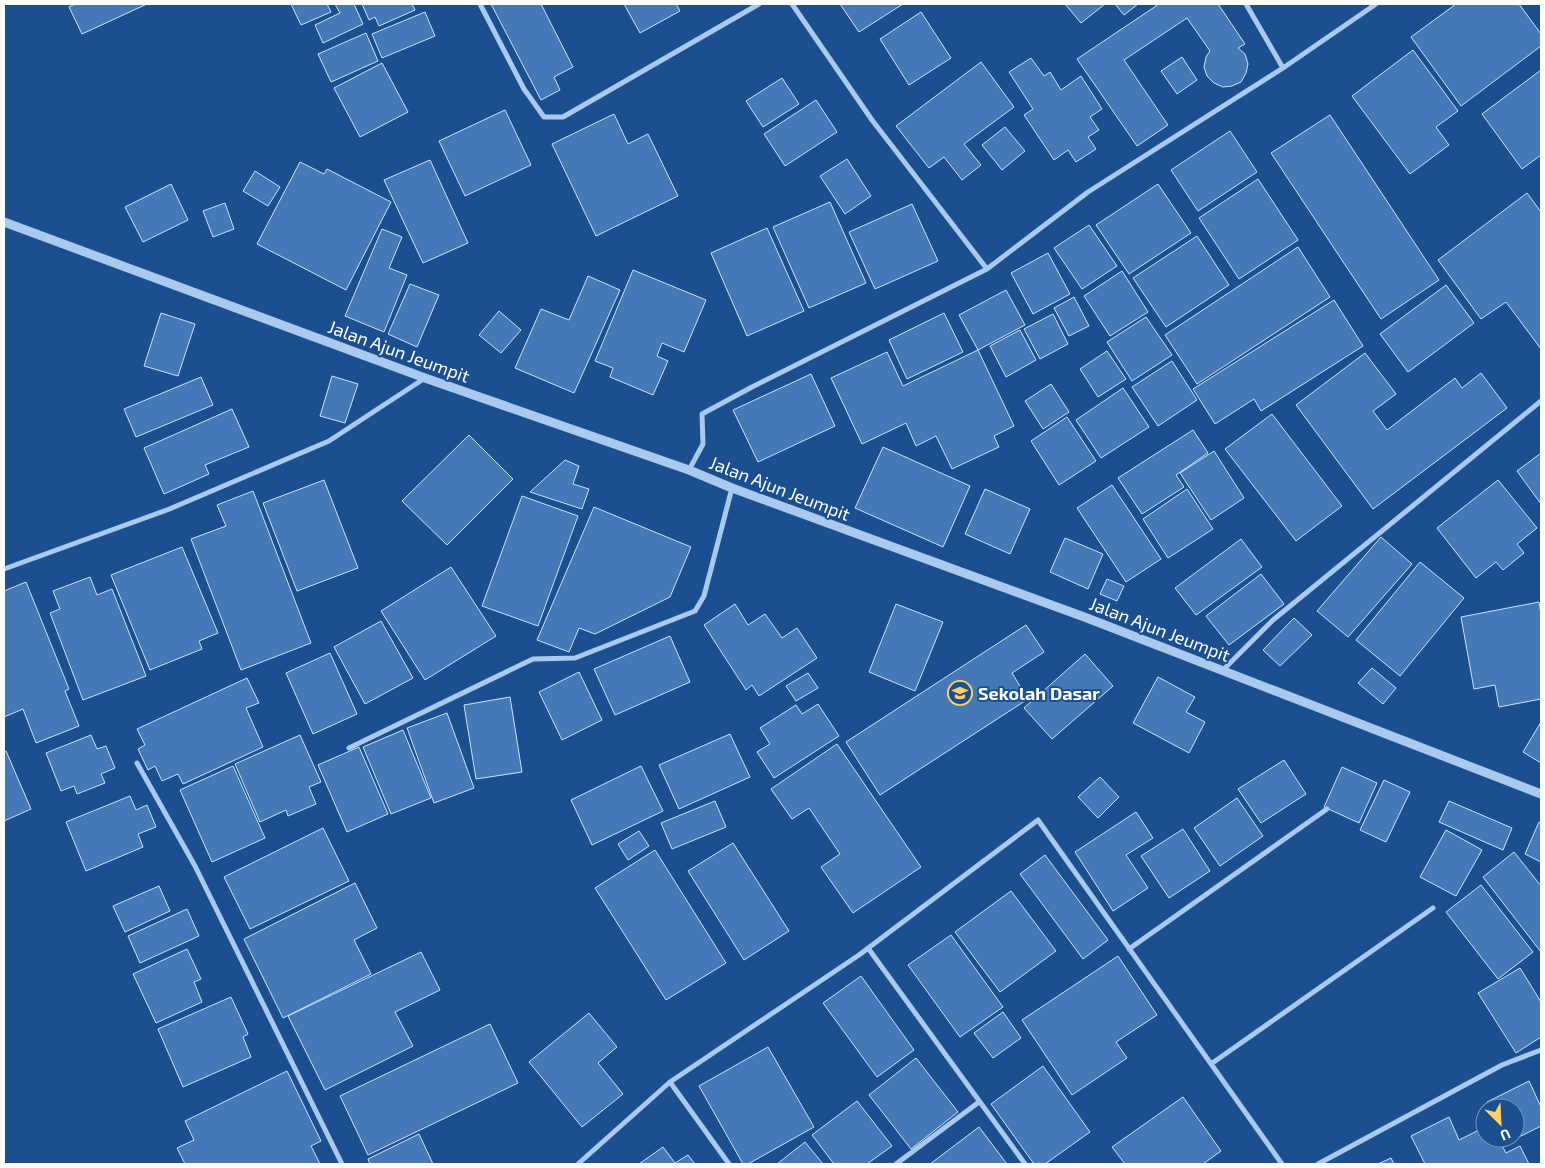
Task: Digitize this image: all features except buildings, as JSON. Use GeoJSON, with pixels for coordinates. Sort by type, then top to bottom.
{"type":"FeatureCollection","features":[{"type":"Feature","properties":{"kind":"street"},"geometry":{"type":"LineString","coordinates":[[480,4],[524,89],[544,116],[563,117],[759,4]]}},
{"type":"Feature","properties":{"kind":"street"},"geometry":{"type":"LineString","coordinates":[[792,4],[872,120],[987,269]]}},
{"type":"Feature","properties":{"kind":"street"},"geometry":{"type":"LineString","coordinates":[[1246,4],[1283,68]]}},
{"type":"Feature","properties":{"kind":"street"},"geometry":{"type":"LineString","coordinates":[[689,470],[703,444],[702,414],[987,269],[1088,192],[1283,68],[1376,4]]}},
{"type":"Feature","properties":{"kind":"street","name":"Jalan Ajun Jeumpit"},"geometry":{"type":"LineString","coordinates":[[4,222],[425,378],[689,470],[732,488],[1087,618],[1541,794]]}},
{"type":"Feature","properties":{"kind":"street"},"geometry":{"type":"LineString","coordinates":[[4,569],[167,510],[329,442],[425,378]]}},
{"type":"Feature","properties":{"kind":"street"},"geometry":{"type":"LineString","coordinates":[[1222,671],[1273,620],[1541,401]]}},
{"type":"Feature","properties":{"kind":"street"},"geometry":{"type":"LineString","coordinates":[[350,748],[533,659],[576,658],[695,611],[704,596],[732,488]]}},
{"type":"Feature","properties":{"kind":"street"},"geometry":{"type":"LineString","coordinates":[[137,763],[195,866],[342,1164]]}},
{"type":"Feature","properties":{"kind":"street"},"geometry":{"type":"LineString","coordinates":[[1129,949],[1327,809]]}},
{"type":"Feature","properties":{"kind":"street"},"geometry":{"type":"LineString","coordinates":[[578,1164],[670,1082],[868,948],[1038,820],[1282,1164]]}},
{"type":"Feature","properties":{"kind":"street"},"geometry":{"type":"LineString","coordinates":[[1211,1064],[1433,908]]}},
{"type":"Feature","properties":{"kind":"street"},"geometry":{"type":"LineString","coordinates":[[868,948],[1024,1164]]}},
{"type":"Feature","properties":{"kind":"street"},"geometry":{"type":"LineString","coordinates":[[1318,1164],[1502,1065],[1541,1050]]}},
{"type":"Feature","properties":{"kind":"street"},"geometry":{"type":"LineString","coordinates":[[670,1082],[729,1164]]}},
{"type":"Feature","properties":{"kind":"street"},"geometry":{"type":"LineString","coordinates":[[896,1164],[980,1102]]}},
{"type":"Feature","properties":{"kind":"place","name":"Sekolah Dasar"},"geometry":{"type":"Point","coordinates":[960,693]}}]}
